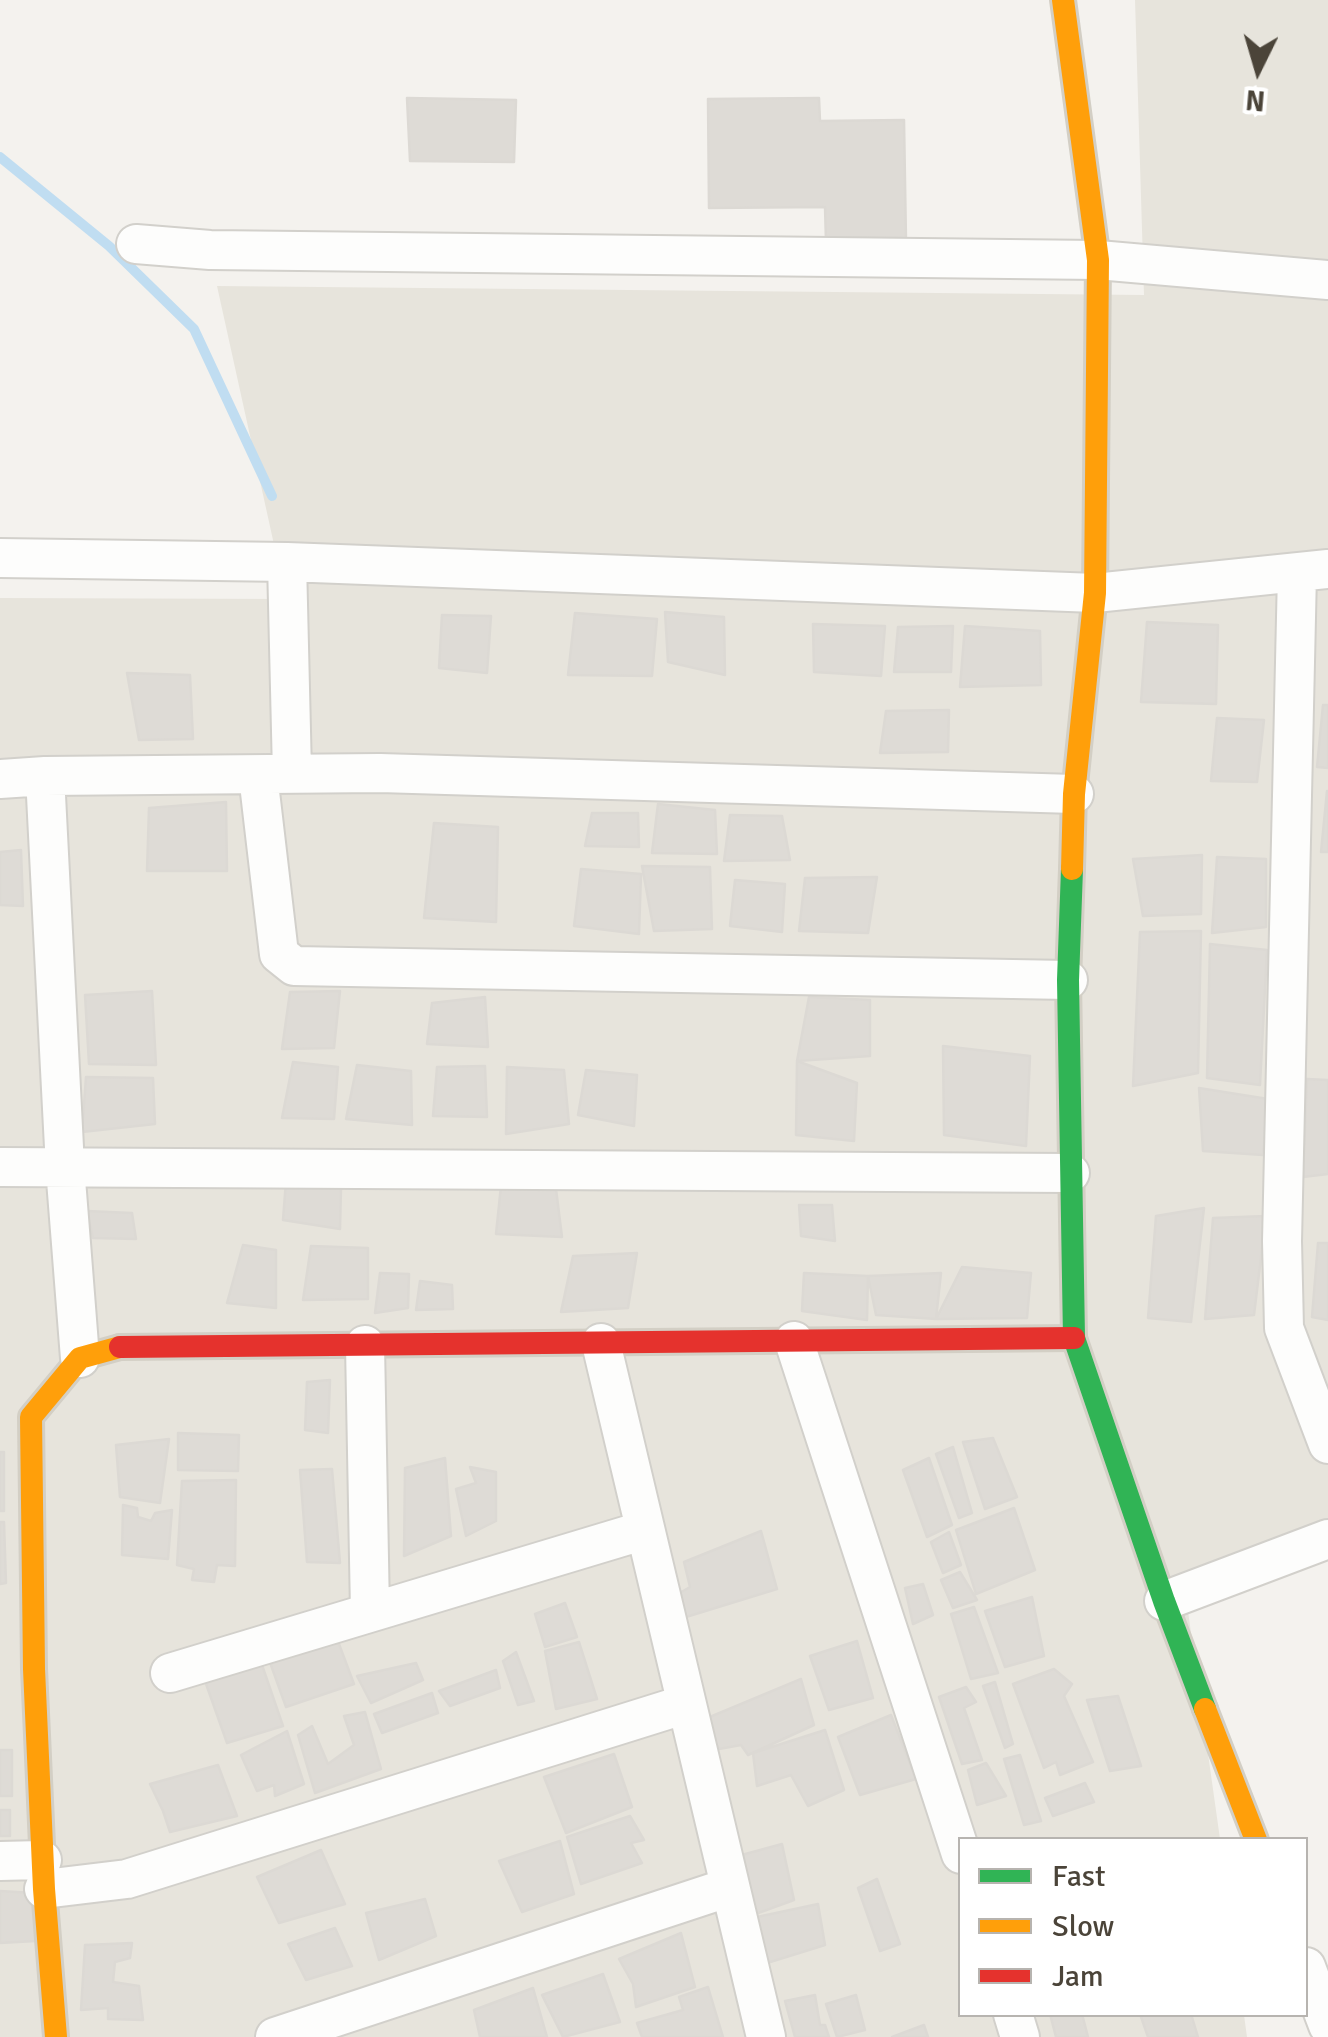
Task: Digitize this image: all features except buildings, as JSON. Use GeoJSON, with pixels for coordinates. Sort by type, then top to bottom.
{"type":"FeatureCollection","features":[{"type":"Feature","properties":{"kind":"street"},"geometry":{"type":"LineString","coordinates":[[1063,0],[1098,260],[1095,594],[1074,794],[1068,980],[1074,1338],[1164,1601],[1255,1837]]}},
{"type":"Feature","properties":{"kind":"street"},"geometry":{"type":"LineString","coordinates":[[136,244],[210,250],[1098,260],[1328,280]]}},
{"type":"Feature","properties":{"kind":"street"},"geometry":{"type":"LineString","coordinates":[[0,558],[287,562],[1095,594],[1312,571],[1282,1241],[1284,1328],[1328,1444]]}},
{"type":"Feature","properties":{"kind":"street"},"geometry":{"type":"LineString","coordinates":[[287,562],[275,774],[278,954],[294,966],[1068,980]]}},
{"type":"Feature","properties":{"kind":"street"},"geometry":{"type":"LineString","coordinates":[[0,779],[380,773],[1074,794]]}},
{"type":"Feature","properties":{"kind":"street"},"geometry":{"type":"LineString","coordinates":[[45,776],[65,1168],[80,1358]]}},
{"type":"Feature","properties":{"kind":"street"},"geometry":{"type":"LineString","coordinates":[[0,1167],[1070,1173]]}},
{"type":"Feature","properties":{"kind":"street"},"geometry":{"type":"LineString","coordinates":[[56,2037],[43,1874],[17,1669],[16,1418],[80,1358],[119,1347],[1074,1338]]}},
{"type":"Feature","properties":{"kind":"street"},"geometry":{"type":"LineString","coordinates":[[794,1341],[958,1848]]}},
{"type":"Feature","properties":{"kind":"street"},"geometry":{"type":"LineString","coordinates":[[601,1343],[766,2037]]}},
{"type":"Feature","properties":{"kind":"street"},"geometry":{"type":"LineString","coordinates":[[365,1345],[370,1612]]}},
{"type":"Feature","properties":{"kind":"street"},"geometry":{"type":"LineString","coordinates":[[170,1672],[645,1530]]}},
{"type":"Feature","properties":{"kind":"street"},"geometry":{"type":"LineString","coordinates":[[1164,1601],[1328,1540]]}},
{"type":"Feature","properties":{"kind":"street"},"geometry":{"type":"LineString","coordinates":[[0,1861],[43,1874],[127,1879],[686,1704]]}},
{"type":"Feature","properties":{"kind":"street"},"geometry":{"type":"LineString","coordinates":[[276,2037],[730,1887]]}},
{"type":"Feature","properties":{"kind":"street"},"geometry":{"type":"LineString","coordinates":[[1308,1972],[1328,2025]]}},
{"type":"Feature","properties":{"kind":"shaded area"},"geometry":{"type":"Polygon","coordinates":[[[1135,0],[1328,0],[1328,1540],[1184,1583],[1220,1837],[958,1837],[958,2017],[1244,2017],[1247,2037],[0,2037],[0,598],[286,599],[217,286],[1144,295],[1135,0]]]}},
{"type":"Feature","properties":{"kind":"waterway"},"geometry":{"type":"LineString","coordinates":[[0,157],[109,246],[194,329],[272,496]]}},
{"type":"Feature","properties":{"kind":"traffic: fast"},"geometry":{"type":"LineString","coordinates":[[1072,869],[1068,980],[1074,1338],[1205,1709]]}},
{"type":"Feature","properties":{"kind":"traffic: slow"},"geometry":{"type":"LineString","coordinates":[[1063,0],[1098,260],[1095,593],[1074,794],[1072,869]]}},
{"type":"Feature","properties":{"kind":"traffic: slow"},"geometry":{"type":"LineString","coordinates":[[56,2037],[44,1889],[34,1669],[31,1417],[80,1358],[120,1347]]}},
{"type":"Feature","properties":{"kind":"traffic: slow"},"geometry":{"type":"LineString","coordinates":[[1205,1709],[1255,1837]]}},
{"type":"Feature","properties":{"kind":"traffic: jam"},"geometry":{"type":"LineString","coordinates":[[120,1347],[1074,1338]]}}]}
